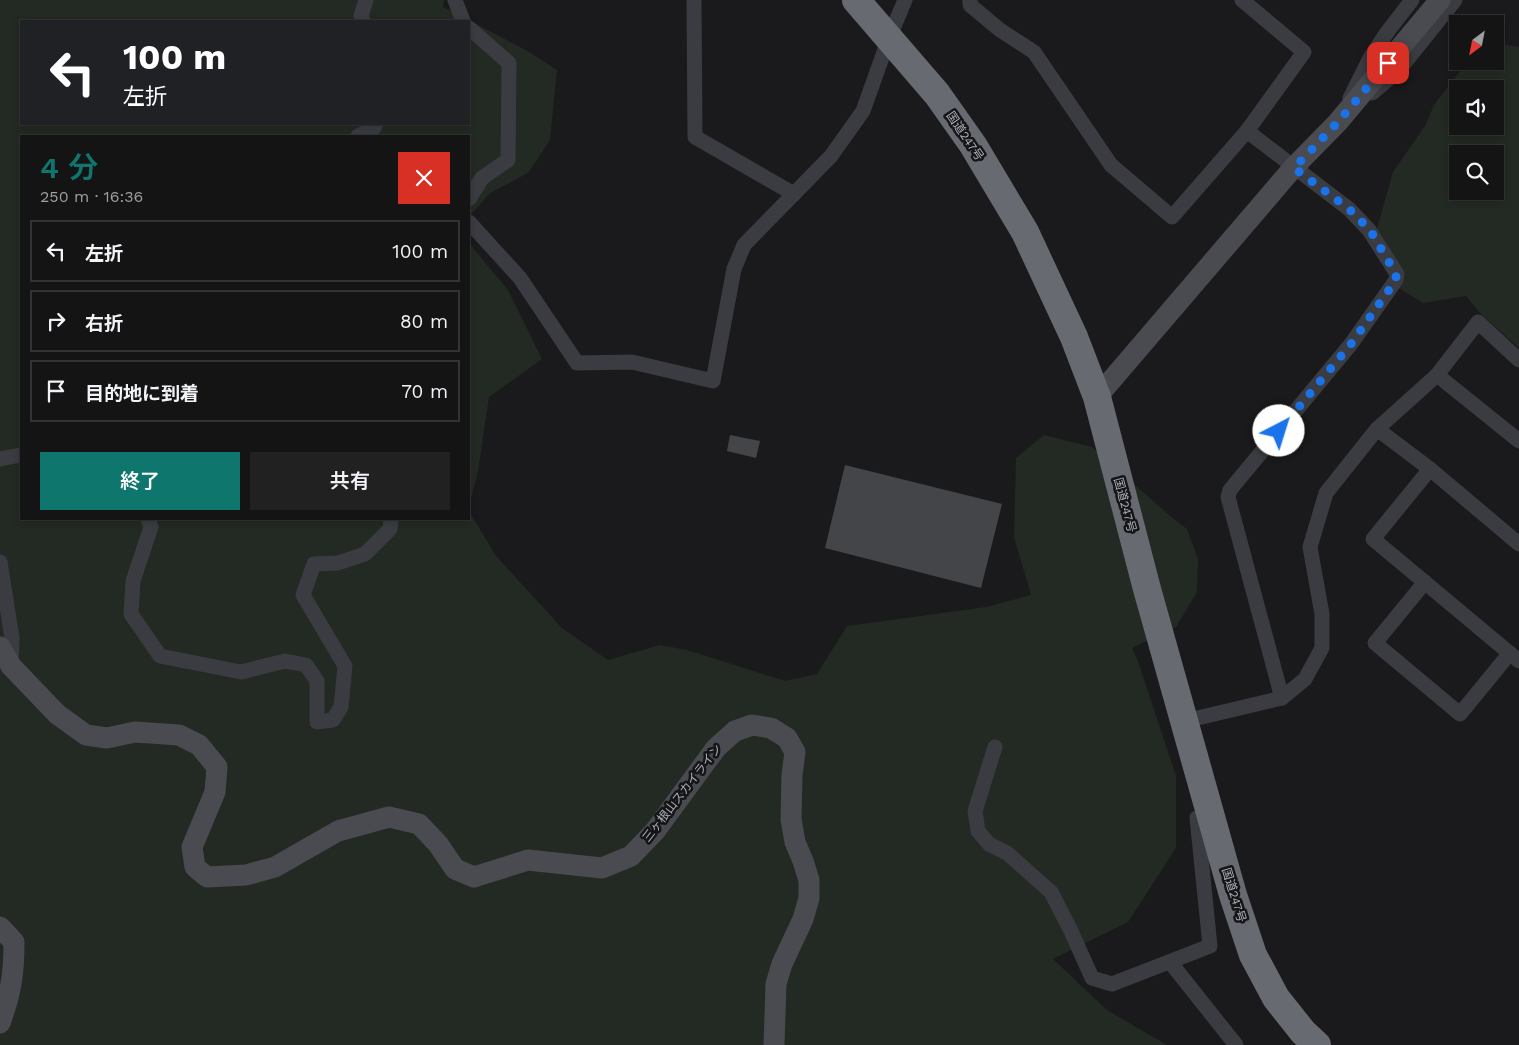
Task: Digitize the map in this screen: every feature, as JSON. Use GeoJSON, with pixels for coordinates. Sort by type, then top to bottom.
{"type":"FeatureCollection","features":[{"type":"Feature","properties":{"kind":"highway","name":"国道247号"},"geometry":{"type":"LineString","coordinates":[[856,0],[937,94],[973,145],[1025,232],[1074,337],[1097,397],[1147,589],[1233,895],[1253,955],[1276,998],[1317,1045]]}},
{"type":"Feature","properties":{"kind":"street"},"geometry":{"type":"LineString","coordinates":[[363,20],[361,16],[366,0]]}},
{"type":"Feature","properties":{"kind":"street"},"geometry":{"type":"LineString","coordinates":[[455,0],[463,20]]}},
{"type":"Feature","properties":{"kind":"street"},"geometry":{"type":"LineString","coordinates":[[694,0],[695,137],[794,194]]}},
{"type":"Feature","properties":{"kind":"street"},"geometry":{"type":"LineString","coordinates":[[470,223],[520,278],[577,363],[632,362],[713,380],[734,269],[744,245],[831,156],[863,111],[889,38],[906,0]]}},
{"type":"Feature","properties":{"kind":"street"},"geometry":{"type":"LineString","coordinates":[[970,0],[970,5],[1000,30],[1034,52],[1111,165],[1172,217],[1247,131],[1304,52],[1242,0]]}},
{"type":"Feature","properties":{"kind":"street"},"geometry":{"type":"LineString","coordinates":[[1338,122],[1370,58],[1412,0]]}},
{"type":"Feature","properties":{"kind":"street"},"geometry":{"type":"LineString","coordinates":[[1097,397],[1294,168],[1338,122],[1440,0]]}},
{"type":"Feature","properties":{"kind":"street"},"geometry":{"type":"LineString","coordinates":[[1338,122],[1398,71],[1455,0]]}},
{"type":"Feature","properties":{"kind":"street"},"geometry":{"type":"LineString","coordinates":[[470,29],[509,63],[508,160],[482,178],[470,197]]}},
{"type":"Feature","properties":{"kind":"street"},"geometry":{"type":"LineString","coordinates":[[360,135],[374,129],[376,125]]}},
{"type":"Feature","properties":{"kind":"street"},"geometry":{"type":"LineString","coordinates":[[1247,131],[1349,209],[1370,230],[1396,274],[1396,280],[1351,344],[1230,490],[1228,497],[1282,698]]}},
{"type":"Feature","properties":{"kind":"street"},"geometry":{"type":"LineString","coordinates":[[1185,721],[1282,698],[1305,680],[1322,648],[1322,614],[1310,547],[1326,493],[1377,430],[1437,375],[1478,322],[1519,360]]}},
{"type":"Feature","properties":{"kind":"street"},"geometry":{"type":"LineString","coordinates":[[1437,375],[1519,441]]}},
{"type":"Feature","properties":{"kind":"street"},"geometry":{"type":"LineString","coordinates":[[1377,430],[1430,469],[1519,544]]}},
{"type":"Feature","properties":{"kind":"street"},"geometry":{"type":"LineString","coordinates":[[0,459],[20,455]]}},
{"type":"Feature","properties":{"kind":"street"},"geometry":{"type":"LineString","coordinates":[[1425,582],[1375,642],[1460,714],[1515,657],[1425,582],[1373,539],[1430,469]]}},
{"type":"Feature","properties":{"kind":"street"},"geometry":{"type":"LineString","coordinates":[[148,520],[151,527],[133,581],[131,614],[160,656],[241,672],[286,661],[306,665],[317,682],[317,722],[333,720],[341,707],[345,666],[303,595],[314,564],[338,563],[365,554],[390,529],[391,520]]}},
{"type":"Feature","properties":{"kind":"street"},"geometry":{"type":"LineString","coordinates":[[0,562],[12,638],[10,666]]}},
{"type":"Feature","properties":{"kind":"street","name":"三ヶ根山スカイライン"},"geometry":{"type":"LineString","coordinates":[[0,647],[10,666],[57,714],[86,735],[107,738],[135,732],[178,735],[199,746],[216,766],[215,792],[192,847],[195,867],[207,877],[246,875],[275,867],[338,831],[389,817],[419,824],[438,844],[455,869],[474,877],[528,860],[602,868],[631,856],[655,831],[716,748],[736,731],[752,726],[771,728],[787,738],[794,752],[791,819],[795,842],[809,880],[809,898],[803,919],[782,964],[776,984],[774,1045]]}},
{"type":"Feature","properties":{"kind":"street"},"geometry":{"type":"LineString","coordinates":[[995,746],[975,811],[978,831],[989,844],[1007,853],[1051,892],[1072,930],[1092,978],[1112,984],[1210,946],[1197,818],[1210,812]]}},
{"type":"Feature","properties":{"kind":"street"},"geometry":{"type":"LineString","coordinates":[[0,927],[14,942],[14,971],[9,997],[0,1023]]}},
{"type":"Feature","properties":{"kind":"street"},"geometry":{"type":"LineString","coordinates":[[1170,962],[1236,1045]]}},
{"type":"Feature","properties":{"kind":"shaded area"},"geometry":{"type":"Polygon","coordinates":[[[0,0],[444,0],[443,7],[468,20],[20,20],[20,125],[470,125],[470,21],[526,50],[557,70],[550,140],[528,173],[490,193],[470,216],[470,135],[20,135],[20,520],[470,520],[470,513],[496,556],[562,628],[608,660],[660,645],[687,650],[785,681],[817,674],[847,626],[986,607],[1031,595],[1014,537],[1016,458],[1044,435],[1092,447],[1187,529],[1198,559],[1197,592],[1176,627],[1132,648],[1176,776],[1176,848],[1128,922],[1053,959],[1107,1010],[1167,1045],[0,1045],[0,0]]]}},
{"type":"Feature","properties":{"kind":"shaded area"},"geometry":{"type":"Polygon","coordinates":[[[1504,46],[1519,47],[1519,348],[1482,315],[1466,296],[1423,303],[1392,284],[1375,236],[1393,172],[1425,126],[1434,105],[1449,86],[1449,135],[1504,135],[1504,80],[1453,80],[1461,70],[1504,70],[1504,46]]]}},
{"type":"Feature","properties":{"kind":"shaded area"},"geometry":{"type":"Polygon","coordinates":[[[470,244],[508,290],[542,359],[489,397],[478,471],[470,503],[470,244]]]}},
{"type":"Feature","properties":{"kind":"building"},"geometry":{"type":"Polygon","coordinates":[[[730,435],[760,441],[756,458],[727,451],[730,435]]]}},
{"type":"Feature","properties":{"kind":"building"},"geometry":{"type":"Polygon","coordinates":[[[845,465],[1002,504],[981,588],[825,548],[845,465]]]}},
{"type":"Feature","properties":{"kind":"route"},"geometry":{"type":"LineString","coordinates":[[1279,431],[1351,344],[1396,280],[1396,274],[1370,230],[1349,209],[1294,168],[1338,122],[1388,63]]}}]}
